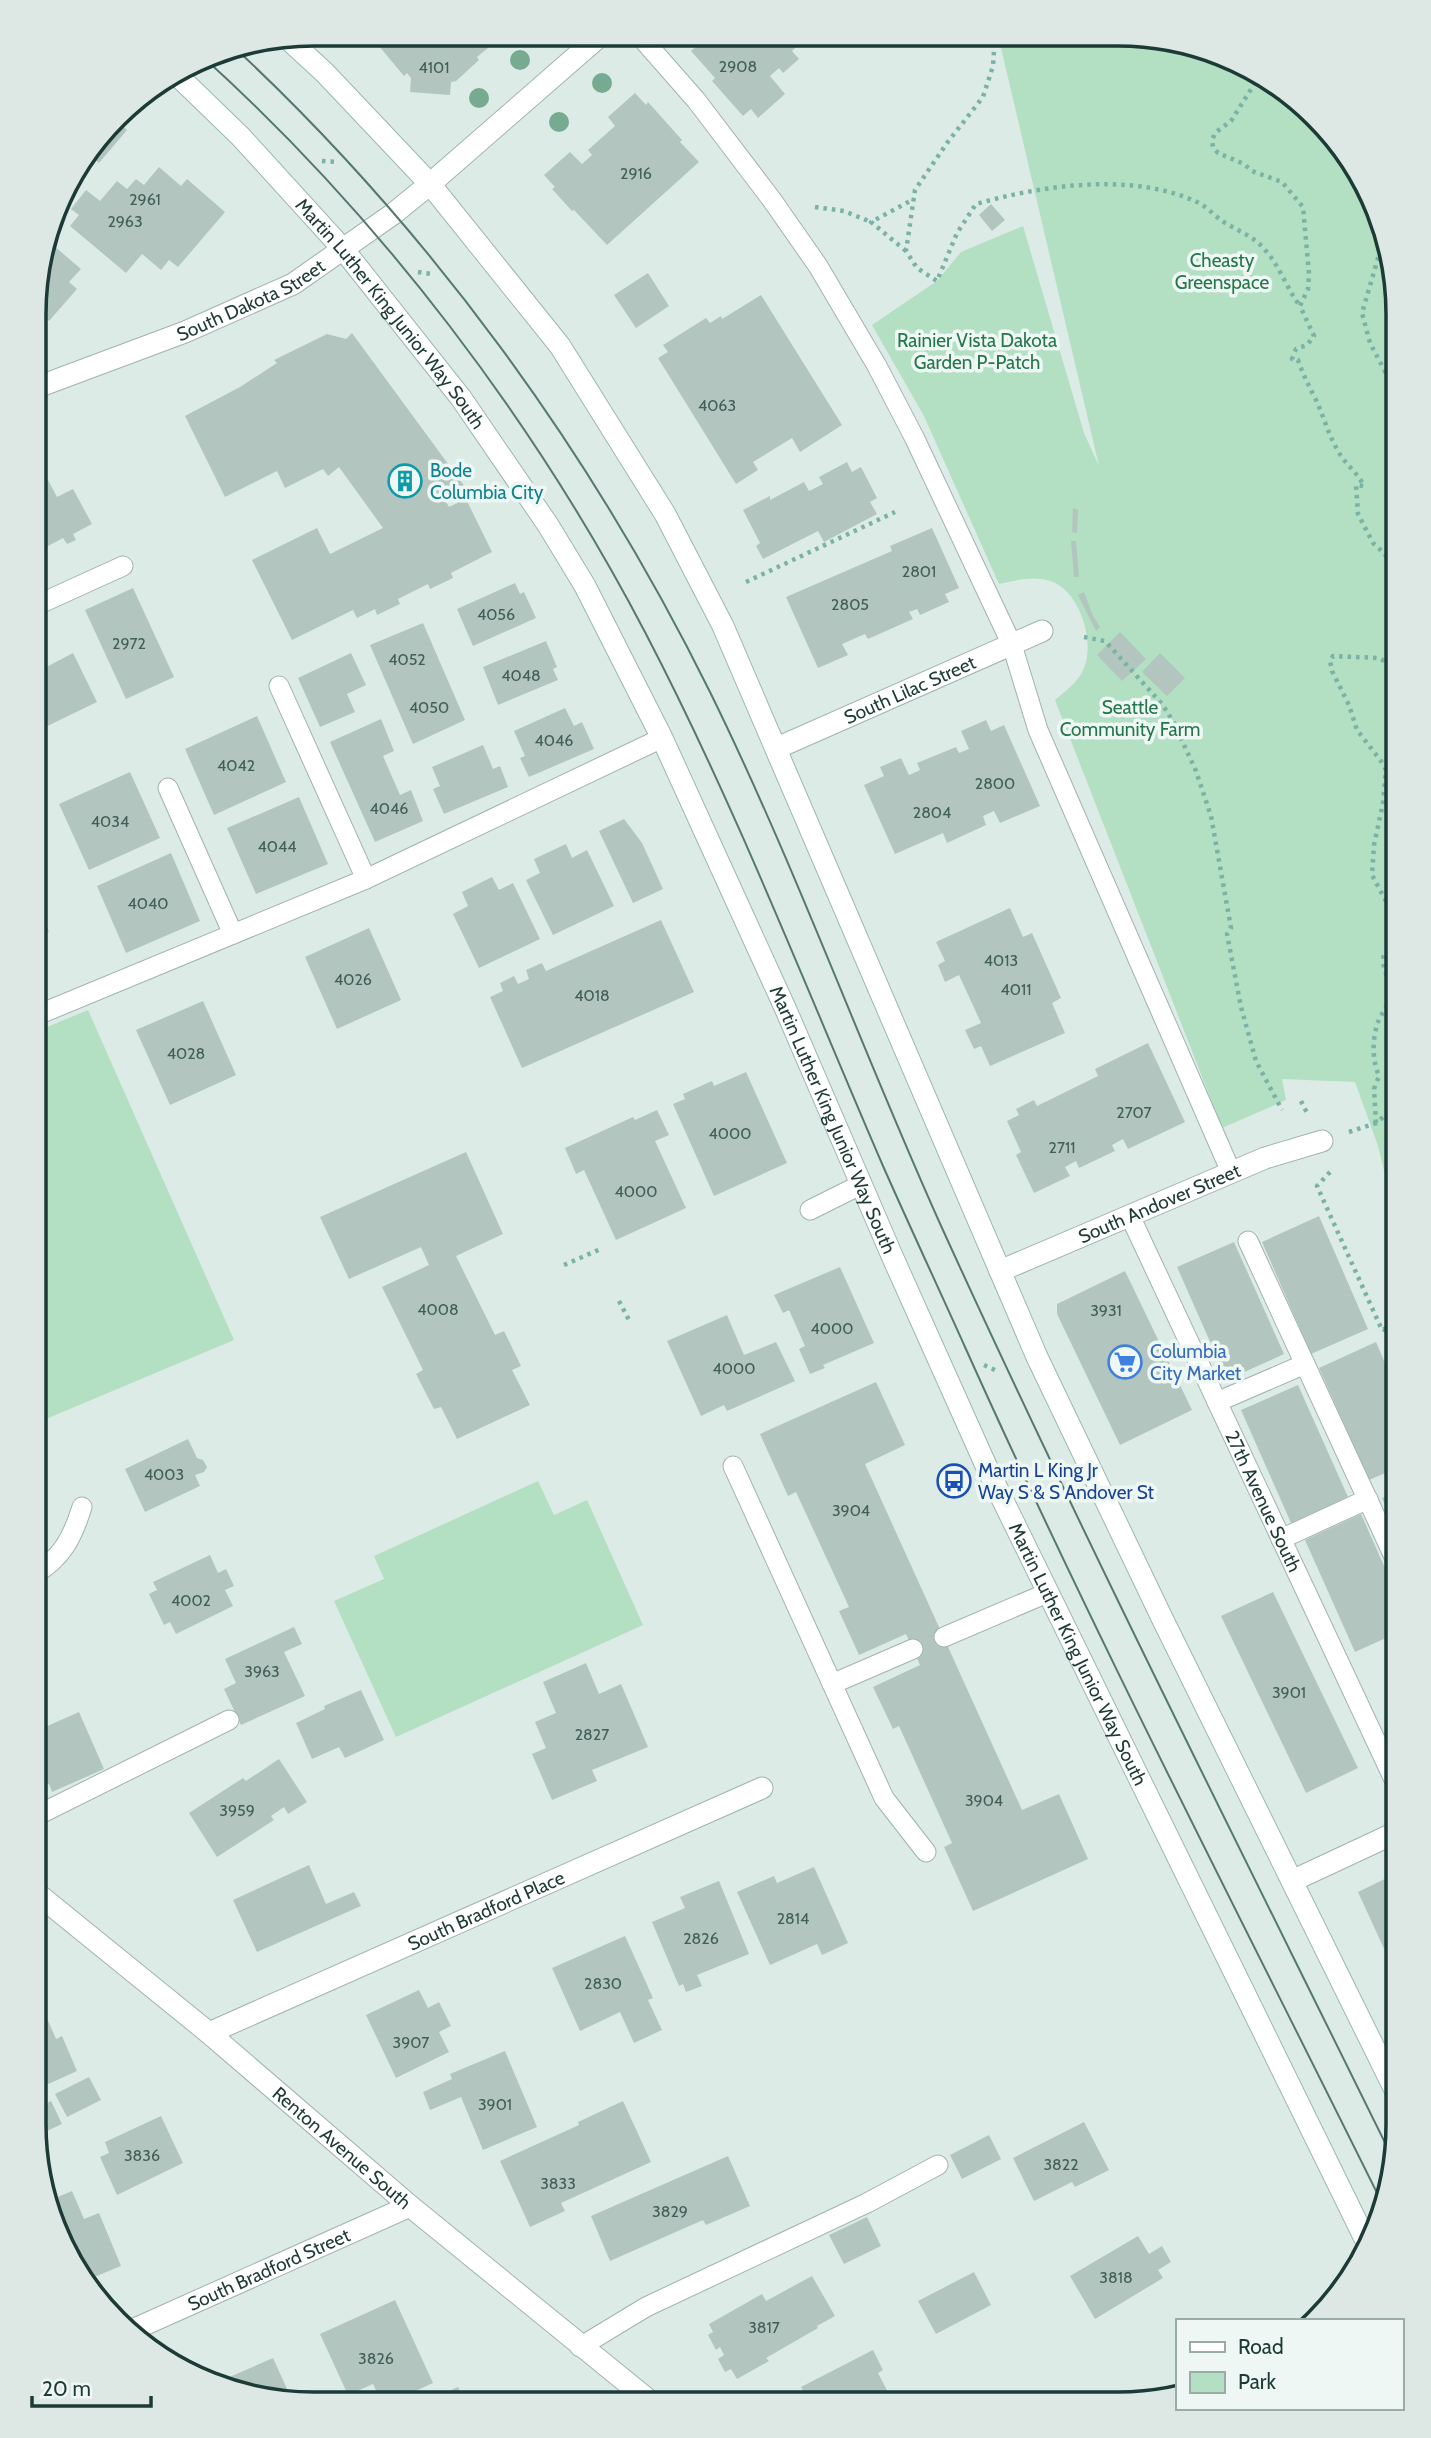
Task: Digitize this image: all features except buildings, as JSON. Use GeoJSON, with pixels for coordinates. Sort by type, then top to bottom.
{"type":"FeatureCollection","features":[{"type":"Feature","properties":{"kind":"main road"},"geometry":{"type":"LineString","coordinates":[[296,46],[325,73],[430,184],[560,346],[665,514],[723,625],[1037,1357],[1386,2072]]}},
{"type":"Feature","properties":{"kind":"main road","name":"South Dakota Street"},"geometry":{"type":"LineString","coordinates":[[46,384],[185,332],[293,284],[430,184],[588,46]]}},
{"type":"Feature","properties":{"kind":"main road","name":"Martin Luther King Junior Way South"},"geometry":{"type":"LineString","coordinates":[[182,80],[241,137],[343,249],[461,398],[548,525],[591,598],[662,738],[953,1394],[1047,1593],[1362,2233]]}},
{"type":"Feature","properties":{"kind":"main road","name":"South Lilac Street"},"geometry":{"type":"LineString","coordinates":[[777,748],[1042,631]]}},
{"type":"Feature","properties":{"kind":"main road","name":"South Andover Street"},"geometry":{"type":"LineString","coordinates":[[1000,1271],[1265,1158],[1322,1141]]}},
{"type":"Feature","properties":{"kind":"main road","name":"South Bradford Place"},"geometry":{"type":"LineString","coordinates":[[209,2033],[762,1788]]}},
{"type":"Feature","properties":{"kind":"main road"},"geometry":{"type":"LineString","coordinates":[[1292,1881],[1386,1837]]}},
{"type":"Feature","properties":{"kind":"main road","name":"Renton Avenue South"},"geometry":{"type":"LineString","coordinates":[[46,1901],[209,2033],[410,2206],[638,2392]]}},
{"type":"Feature","properties":{"kind":"main road","name":"South Bradford Street"},"geometry":{"type":"LineString","coordinates":[[139,2327],[410,2206]]}},
{"type":"Feature","properties":{"kind":"lane"},"geometry":{"type":"LineString","coordinates":[[649,46],[696,100],[818,266],[877,366],[915,439],[1012,645],[1038,730],[1231,1172]]}},
{"type":"Feature","properties":{"kind":"lane"},"geometry":{"type":"LineString","coordinates":[[46,601],[123,566]]}},
{"type":"Feature","properties":{"kind":"lane"},"geometry":{"type":"LineString","coordinates":[[279,687],[366,879]]}},
{"type":"Feature","properties":{"kind":"lane"},"geometry":{"type":"LineString","coordinates":[[46,1011],[366,879],[662,738]]}},
{"type":"Feature","properties":{"kind":"lane"},"geometry":{"type":"LineString","coordinates":[[167,788],[233,934]]}},
{"type":"Feature","properties":{"kind":"lane"},"geometry":{"type":"LineString","coordinates":[[810,1209],[862,1184]]}},
{"type":"Feature","properties":{"kind":"lane","name":"27th Avenue South"},"geometry":{"type":"LineString","coordinates":[[1130,1216],[1386,1763]]}},
{"type":"Feature","properties":{"kind":"lane"},"geometry":{"type":"LineString","coordinates":[[1248,1241],[1386,1539]]}},
{"type":"Feature","properties":{"kind":"lane"},"geometry":{"type":"LineString","coordinates":[[1217,1402],[1305,1364]]}},
{"type":"Feature","properties":{"kind":"lane"},"geometry":{"type":"LineString","coordinates":[[733,1466],[884,1798],[926,1852]]}},
{"type":"Feature","properties":{"kind":"lane"},"geometry":{"type":"LineString","coordinates":[[1281,1539],[1368,1499]]}},
{"type":"Feature","properties":{"kind":"lane"},"geometry":{"type":"LineString","coordinates":[[46,1566],[58,1557],[75,1529],[82,1507]]}},
{"type":"Feature","properties":{"kind":"lane"},"geometry":{"type":"LineString","coordinates":[[944,1637],[1047,1593]]}},
{"type":"Feature","properties":{"kind":"lane"},"geometry":{"type":"LineString","coordinates":[[832,1684],[913,1650]]}},
{"type":"Feature","properties":{"kind":"lane"},"geometry":{"type":"LineString","coordinates":[[46,1810],[229,1720]]}},
{"type":"Feature","properties":{"kind":"lane"},"geometry":{"type":"LineString","coordinates":[[580,2347],[646,2307],[867,2203],[938,2165]]}},
{"type":"Feature","properties":{"kind":"path"},"geometry":{"type":"LineString","coordinates":[[906,251],[915,190],[983,97],[993,66],[994,46]]}},
{"type":"Feature","properties":{"kind":"path"},"geometry":{"type":"LineString","coordinates":[[1255,83],[1231,121],[1215,132],[1213,147],[1218,153],[1244,164],[1252,172],[1282,182],[1303,207],[1309,274],[1308,289],[1300,306]]}},
{"type":"Feature","properties":{"kind":"path"},"geometry":{"type":"LineString","coordinates":[[322,161],[336,162]]}},
{"type":"Feature","properties":{"kind":"path"},"geometry":{"type":"LineString","coordinates":[[806,206],[844,211],[872,222],[906,251],[916,268],[937,281],[957,233],[976,204],[1043,188],[1122,185],[1164,190],[1200,203],[1224,223],[1250,237],[1266,250],[1300,306],[1314,336],[1307,345],[1296,349],[1292,359],[1298,360],[1337,450],[1364,486],[1356,485],[1358,514],[1368,534],[1386,558]]}},
{"type":"Feature","properties":{"kind":"path"},"geometry":{"type":"LineString","coordinates":[[872,222],[914,199]]}},
{"type":"Feature","properties":{"kind":"path"},"geometry":{"type":"LineString","coordinates":[[1379,256],[1362,313],[1370,343],[1386,373]]}},
{"type":"Feature","properties":{"kind":"path"},"geometry":{"type":"LineString","coordinates":[[418,272],[432,274]]}},
{"type":"Feature","properties":{"kind":"path"},"geometry":{"type":"LineString","coordinates":[[746,582],[895,512]]}},
{"type":"Feature","properties":{"kind":"path"},"geometry":{"type":"LineString","coordinates":[[1084,637],[1105,641],[1162,704],[1173,721],[1196,771],[1217,841],[1231,928],[1227,934],[1241,1007],[1256,1061],[1282,1110]]}},
{"type":"Feature","properties":{"kind":"path"},"geometry":{"type":"LineString","coordinates":[[1386,662],[1379,658],[1333,656],[1330,662],[1357,730],[1386,770],[1372,875],[1386,901]]}},
{"type":"Feature","properties":{"kind":"path"},"geometry":{"type":"LineString","coordinates":[[1386,955],[1382,962],[1386,973]]}},
{"type":"Feature","properties":{"kind":"path"},"geometry":{"type":"LineString","coordinates":[[1376,1123],[1374,1089],[1379,1076],[1373,1063],[1374,1045],[1377,1023],[1386,1006]]}},
{"type":"Feature","properties":{"kind":"path"},"geometry":{"type":"LineString","coordinates":[[1322,1141],[1376,1123],[1386,1116]]}},
{"type":"Feature","properties":{"kind":"path"},"geometry":{"type":"LineString","coordinates":[[1317,1186],[1381,1330],[1384,1329],[1386,1334]]}},
{"type":"Feature","properties":{"kind":"path"},"geometry":{"type":"LineString","coordinates":[[564,1265],[603,1248]]}},
{"type":"Feature","properties":{"kind":"path"},"geometry":{"type":"LineString","coordinates":[[619,1301],[629,1320]]}},
{"type":"Feature","properties":{"kind":"path"},"geometry":{"type":"LineString","coordinates":[[984,1365],[997,1371]]}},
{"type":"Feature","properties":{"kind":"green space","name":"Cheasty Greenspace"},"geometry":{"type":"Polygon","coordinates":[[[1001,46],[1135,46],[1187,55],[1236,73],[1281,101],[1319,137],[1350,180],[1371,227],[1380,261],[1386,314],[1386,1178],[1378,1146],[1355,1082],[1282,1079],[1286,1100],[1222,1128],[1055,700],[1079,677],[1087,657],[1086,632],[1078,607],[1063,588],[1053,582],[1026,579],[999,584],[924,416],[872,325],[937,281],[961,252],[1023,226],[1084,433],[1099,466],[1001,46]]]}},
{"type":"Feature","properties":{"kind":"green space"},"geometry":{"type":"Polygon","coordinates":[[[88,1010],[234,1340],[46,1419],[46,1027],[88,1010]]]}},
{"type":"Feature","properties":{"kind":"green space"},"geometry":{"type":"Polygon","coordinates":[[[538,1481],[554,1515],[587,1500],[643,1625],[396,1737],[334,1601],[384,1579],[374,1556],[538,1481]]]}},
{"type":"Feature","properties":{"kind":"tram line"},"geometry":{"type":"LineString","coordinates":[[243,55],[308,119],[441,269],[560,432],[614,516],[664,603],[710,692],[771,825],[913,1161],[996,1345],[1164,1695],[1385,2143]]}},
{"type":"Feature","properties":{"kind":"tram line"},"geometry":{"type":"LineString","coordinates":[[212,66],[269,119],[332,185],[450,326],[555,477],[646,634],[740,831],[883,1166],[1065,1563],[1376,2192]]}},
{"type":"Feature","properties":{"kind":"place","name":"Bode Columbia City"},"geometry":{"type":"Point","coordinates":[405,481]}},
{"type":"Feature","properties":{"kind":"place","name":"Columbia City Market"},"geometry":{"type":"Point","coordinates":[1125,1362]}},
{"type":"Feature","properties":{"kind":"place","name":"Martin L King Jr Way S & S Andover St"},"geometry":{"type":"Point","coordinates":[954,1481]}},
{"type":"Feature","properties":{"kind":"park label","name":"Rainier Vista Dakota Garden P-Patch"},"geometry":{"type":"Point","coordinates":[977,351]}},
{"type":"Feature","properties":{"kind":"park label","name":"Seattle Community Farm"},"geometry":{"type":"Point","coordinates":[1130,718]}}]}
